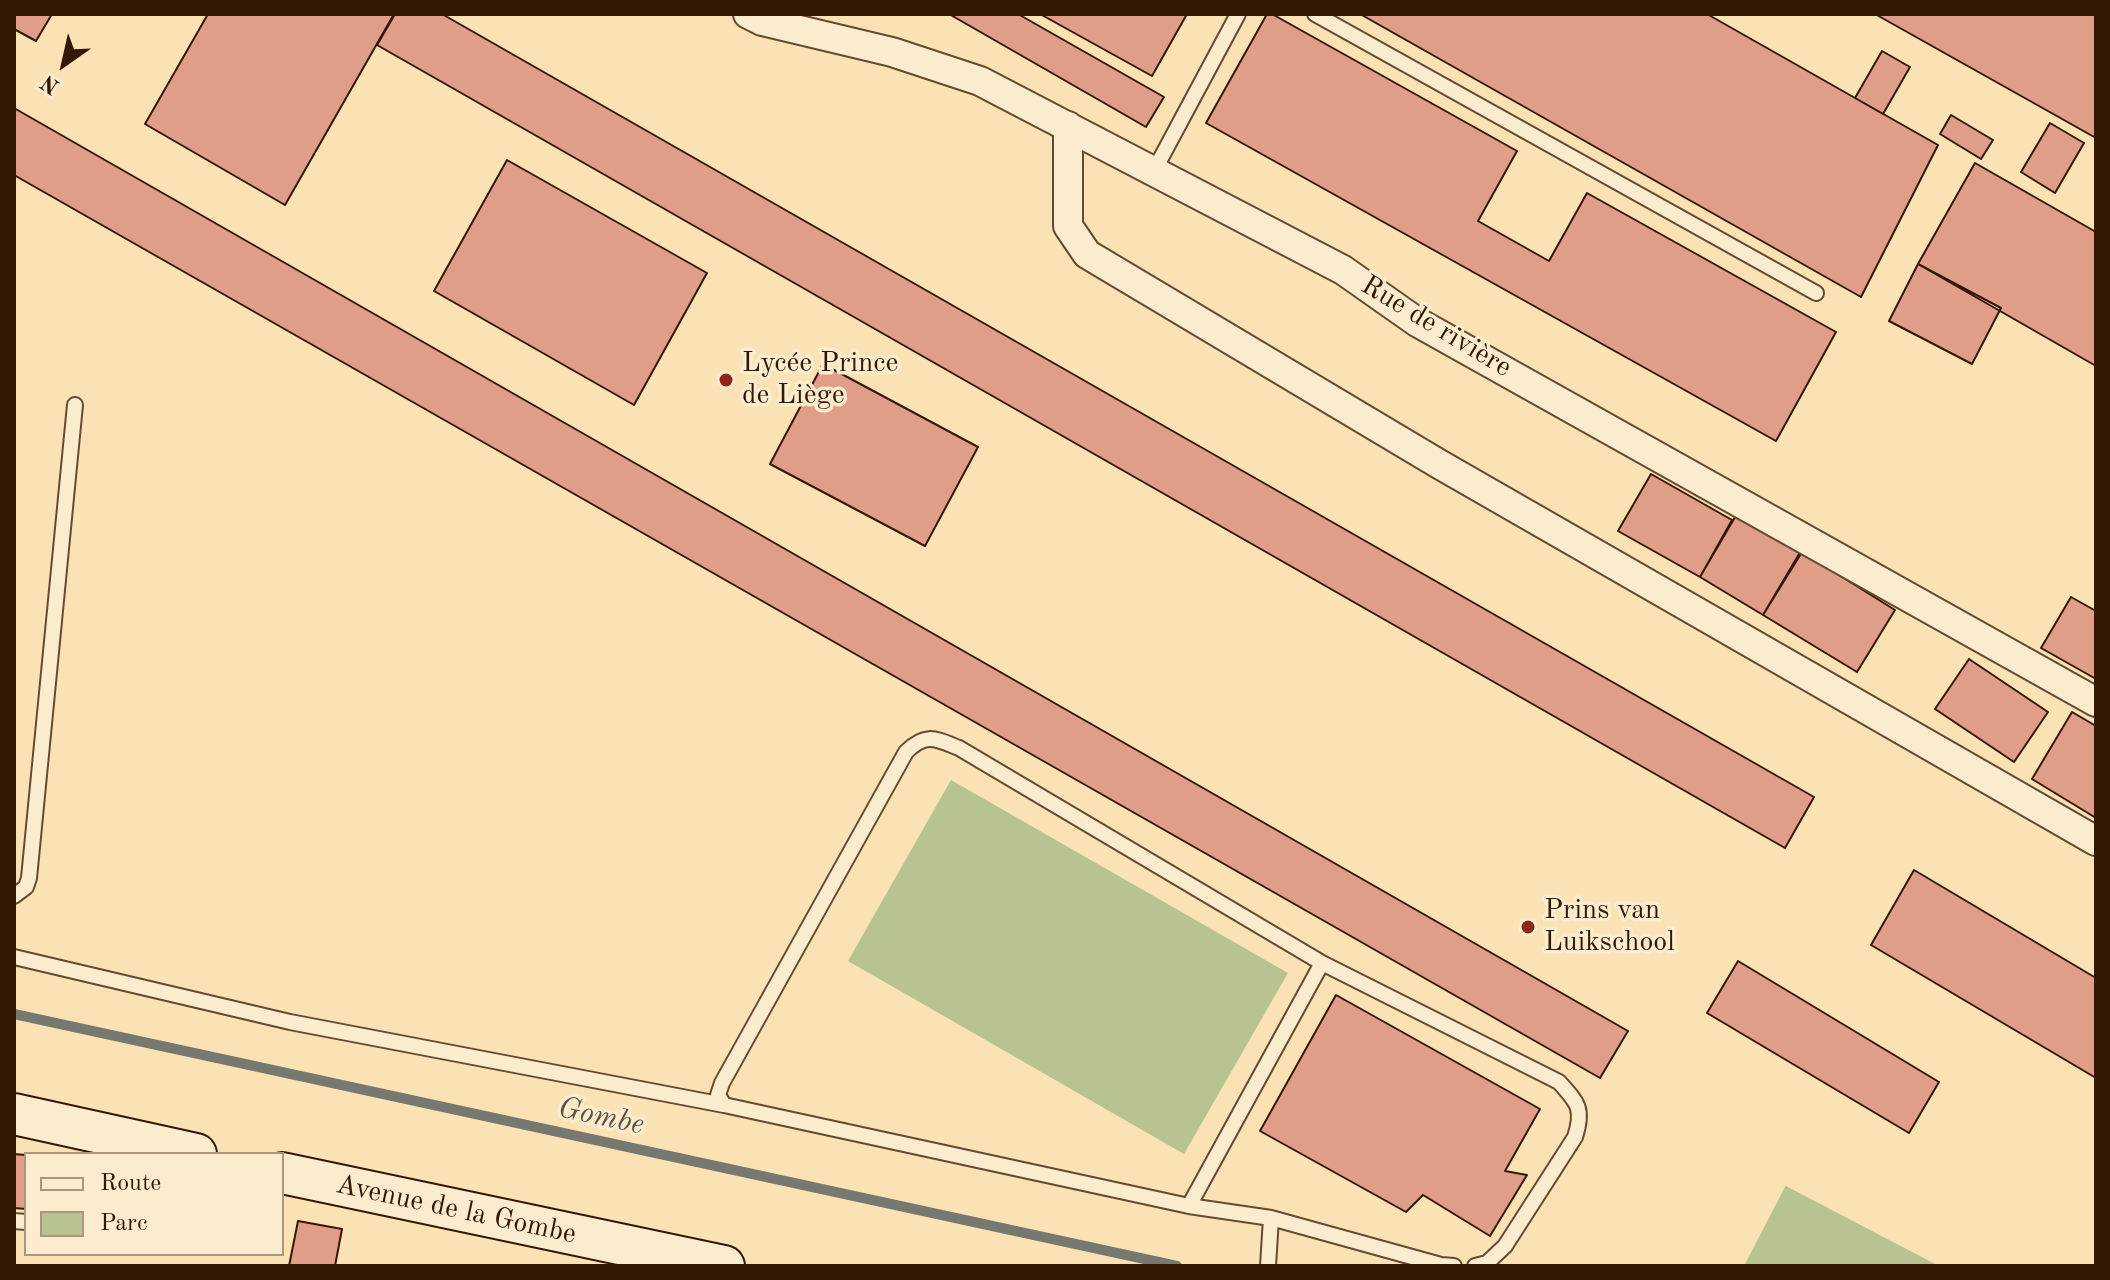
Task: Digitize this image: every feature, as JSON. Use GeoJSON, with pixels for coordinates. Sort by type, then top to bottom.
{"type":"FeatureCollection","features":[{"type":"Feature","properties":{"kind":"street","name":"Rue de rivière"},"geometry":{"type":"LineString","coordinates":[[748,14],[762,21],[892,52],[980,81],[1343,270],[1417,322],[2096,702]]}},
{"type":"Feature","properties":{"kind":"street"},"geometry":{"type":"LineString","coordinates":[[1068,126],[1068,226],[1087,254],[1452,471],[2096,841]]}},
{"type":"Feature","properties":{"kind":"street"},"geometry":{"type":"LineString","coordinates":[[14,1114],[71,1134],[184,1152]]}},
{"type":"Feature","properties":{"kind":"street","name":"Avenue de la Gombe"},"geometry":{"type":"LineString","coordinates":[[284,1173],[724,1266]]}},
{"type":"Feature","properties":{"kind":"lane"},"geometry":{"type":"LineString","coordinates":[[1154,171],[1238,14]]}},
{"type":"Feature","properties":{"kind":"lane"},"geometry":{"type":"LineString","coordinates":[[1315,14],[1816,293]]}},
{"type":"Feature","properties":{"kind":"lane"},"geometry":{"type":"LineString","coordinates":[[14,896],[26,887],[29,878],[75,405]]}},
{"type":"Feature","properties":{"kind":"lane"},"geometry":{"type":"LineString","coordinates":[[724,1105],[718,1095],[722,1083],[906,752],[917,741],[935,738],[959,748],[1322,963],[1559,1082],[1577,1102],[1581,1118],[1575,1137],[1505,1246],[1487,1263],[1475,1266]]}},
{"type":"Feature","properties":{"kind":"lane"},"geometry":{"type":"LineString","coordinates":[[14,957],[290,1022],[724,1105],[1189,1206],[1271,1218],[1454,1266]]}},
{"type":"Feature","properties":{"kind":"lane"},"geometry":{"type":"LineString","coordinates":[[1189,1206],[1322,963]]}},
{"type":"Feature","properties":{"kind":"lane"},"geometry":{"type":"LineString","coordinates":[[1269,1261],[1271,1218]]}},
{"type":"Feature","properties":{"kind":"green space"},"geometry":{"type":"Polygon","coordinates":[[[951,780],[1288,973],[1184,1154],[848,961],[951,780]]]}},
{"type":"Feature","properties":{"kind":"green space"},"geometry":{"type":"Polygon","coordinates":[[[1786,1186],[1939,1266],[1744,1266],[1786,1186]]]}},
{"type":"Feature","properties":{"kind":"building"},"geometry":{"type":"Polygon","coordinates":[[[14,14],[52,14],[36,41],[14,29],[14,14]]]}},
{"type":"Feature","properties":{"kind":"building"},"geometry":{"type":"Polygon","coordinates":[[[208,14],[394,14],[285,205],[145,124],[208,14]]]}},
{"type":"Feature","properties":{"kind":"building"},"geometry":{"type":"Polygon","coordinates":[[[395,14],[442,14],[1814,797],[1785,848],[377,45],[395,14]]]}},
{"type":"Feature","properties":{"kind":"building"},"geometry":{"type":"Polygon","coordinates":[[[949,14],[1018,14],[1164,97],[1146,127],[949,14]]]}},
{"type":"Feature","properties":{"kind":"building"},"geometry":{"type":"Polygon","coordinates":[[[1040,14],[1187,14],[1152,76],[1040,14]]]}},
{"type":"Feature","properties":{"kind":"building"},"geometry":{"type":"Polygon","coordinates":[[[1267,14],[1272,14],[1517,151],[1478,221],[1549,261],[1587,193],[1836,332],[1776,441],[1206,123],[1267,14]]]}},
{"type":"Feature","properties":{"kind":"building"},"geometry":{"type":"Polygon","coordinates":[[[1360,14],[1707,14],[1938,145],[1861,297],[1360,14]]]}},
{"type":"Feature","properties":{"kind":"building"},"geometry":{"type":"Polygon","coordinates":[[[1875,14],[2096,14],[2096,138],[1875,14]]]}},
{"type":"Feature","properties":{"kind":"building"},"geometry":{"type":"Polygon","coordinates":[[[1882,51],[1910,67],[1883,114],[1855,98],[1882,51]]]}},
{"type":"Feature","properties":{"kind":"building"},"geometry":{"type":"Polygon","coordinates":[[[14,108],[1628,1031],[1600,1078],[14,175],[14,108]]]}},
{"type":"Feature","properties":{"kind":"building"},"geometry":{"type":"Polygon","coordinates":[[[1951,115],[1993,140],[1981,159],[1940,134],[1951,115]]]}},
{"type":"Feature","properties":{"kind":"building"},"geometry":{"type":"Polygon","coordinates":[[[2050,123],[2084,143],[2055,193],[2021,172],[2050,123]]]}},
{"type":"Feature","properties":{"kind":"building"},"geometry":{"type":"Polygon","coordinates":[[[507,160],[707,273],[634,405],[434,291],[507,160]]]}},
{"type":"Feature","properties":{"kind":"building"},"geometry":{"type":"Polygon","coordinates":[[[1975,163],[2096,232],[2096,366],[1918,264],[1975,163]]]}},
{"type":"Feature","properties":{"kind":"building"},"geometry":{"type":"Polygon","coordinates":[[[1918,264],[2001,308],[1972,364],[1889,321],[1918,264]]]}},
{"type":"Feature","properties":{"kind":"building"},"geometry":{"type":"Polygon","coordinates":[[[823,364],[978,447],[925,546],[770,464],[823,364]]]}},
{"type":"Feature","properties":{"kind":"building"},"geometry":{"type":"Polygon","coordinates":[[[1651,474],[1732,520],[1700,577],[1618,531],[1651,474]]]}},
{"type":"Feature","properties":{"kind":"building"},"geometry":{"type":"Polygon","coordinates":[[[1738,512],[1802,549],[1763,615],[1700,577],[1738,512]]]}},
{"type":"Feature","properties":{"kind":"building"},"geometry":{"type":"Polygon","coordinates":[[[1802,552],[1895,610],[1857,672],[1763,615],[1802,552]]]}},
{"type":"Feature","properties":{"kind":"building"},"geometry":{"type":"Polygon","coordinates":[[[2071,597],[2096,611],[2096,679],[2041,648],[2071,597]]]}},
{"type":"Feature","properties":{"kind":"building"},"geometry":{"type":"Polygon","coordinates":[[[1969,659],[2048,712],[2014,762],[1935,709],[1969,659]]]}},
{"type":"Feature","properties":{"kind":"building"},"geometry":{"type":"Polygon","coordinates":[[[2072,712],[2096,726],[2096,818],[2032,779],[2072,712]]]}},
{"type":"Feature","properties":{"kind":"building"},"geometry":{"type":"Polygon","coordinates":[[[1914,870],[2096,978],[2096,1078],[1871,945],[1914,870]]]}},
{"type":"Feature","properties":{"kind":"building"},"geometry":{"type":"Polygon","coordinates":[[[1738,961],[1939,1082],[1909,1133],[1707,1013],[1738,961]]]}},
{"type":"Feature","properties":{"kind":"building"},"geometry":{"type":"Polygon","coordinates":[[[1336,995],[1540,1109],[1505,1171],[1527,1175],[1490,1236],[1423,1195],[1406,1212],[1260,1131],[1336,995]]]}},
{"type":"Feature","properties":{"kind":"building"},"geometry":{"type":"Polygon","coordinates":[[[14,1154],[24,1155],[24,1209],[14,1208],[14,1154]]]}},
{"type":"Feature","properties":{"kind":"building"},"geometry":{"type":"Polygon","coordinates":[[[298,1221],[342,1229],[335,1266],[289,1266],[298,1221]]]}},
{"type":"Feature","properties":{"kind":"waterway","name":"Gombe"},"geometry":{"type":"LineString","coordinates":[[14,1014],[1177,1266]]}},
{"type":"Feature","properties":{"kind":"place","name":"Lycée Prince de Liège"},"geometry":{"type":"Point","coordinates":[726,380]}},
{"type":"Feature","properties":{"kind":"place","name":"Prins van Luikschool"},"geometry":{"type":"Point","coordinates":[1528,927]}}]}
